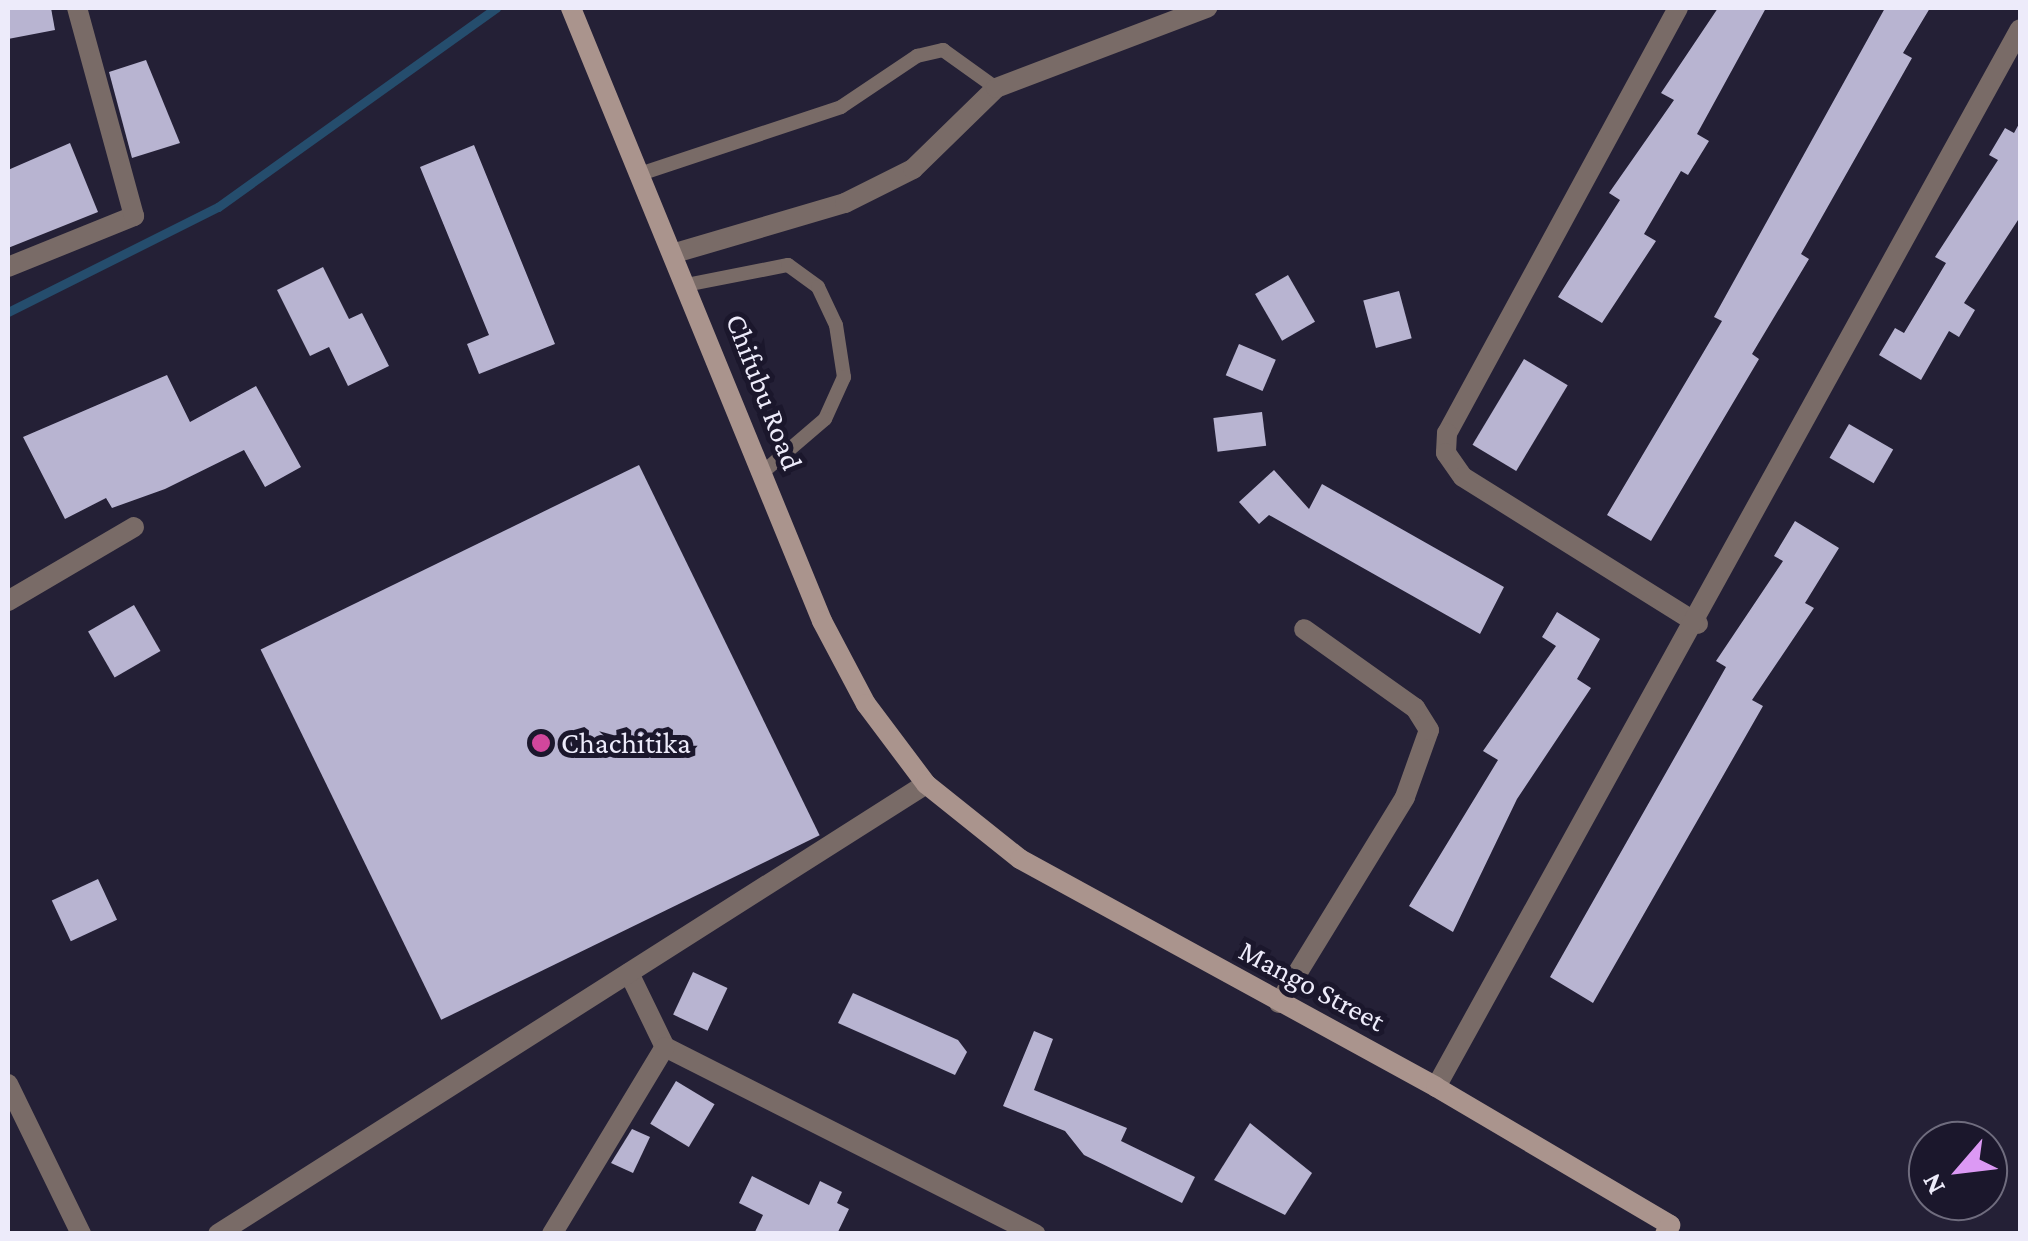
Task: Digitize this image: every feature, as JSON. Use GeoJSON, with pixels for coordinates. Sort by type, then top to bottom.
{"type":"FeatureCollection","features":[{"type":"Feature","properties":{"kind":"main road","name":"Chifubu Road"},"geometry":{"type":"LineString","coordinates":[[572,8],[640,174],[691,284],[822,621],[866,704],[926,784]]}},
{"type":"Feature","properties":{"kind":"main road","name":"Mango Street"},"geometry":{"type":"LineString","coordinates":[[926,784],[1020,859],[1436,1087],[1674,1231]]}},
{"type":"Feature","properties":{"kind":"street"},"geometry":{"type":"LineString","coordinates":[[8,267],[134,216],[76,8]]}},
{"type":"Feature","properties":{"kind":"street"},"geometry":{"type":"LineString","coordinates":[[676,253],[845,203],[912,168],[996,88],[1206,8]]}},
{"type":"Feature","properties":{"kind":"street"},"geometry":{"type":"LineString","coordinates":[[1678,8],[1447,433],[1446,453],[1463,476],[1698,624]]}},
{"type":"Feature","properties":{"kind":"street"},"geometry":{"type":"LineString","coordinates":[[1436,1087],[1698,624],[2020,29]]}},
{"type":"Feature","properties":{"kind":"street"},"geometry":{"type":"LineString","coordinates":[[8,601],[134,526]]}},
{"type":"Feature","properties":{"kind":"street"},"geometry":{"type":"LineString","coordinates":[[1279,1003],[1404,797],[1428,730],[1415,708],[1304,628]]}},
{"type":"Feature","properties":{"kind":"street"},"geometry":{"type":"LineString","coordinates":[[218,1234],[926,784]]}},
{"type":"Feature","properties":{"kind":"street"},"geometry":{"type":"LineString","coordinates":[[629,972],[665,1047],[1034,1234]]}},
{"type":"Feature","properties":{"kind":"street"},"geometry":{"type":"LineString","coordinates":[[552,1234],[665,1047]]}},
{"type":"Feature","properties":{"kind":"street"},"geometry":{"type":"LineString","coordinates":[[8,1084],[81,1234]]}},
{"type":"Feature","properties":{"kind":"lane"},"geometry":{"type":"LineString","coordinates":[[640,174],[840,107],[917,56],[943,50],[996,88]]}},
{"type":"Feature","properties":{"kind":"lane"},"geometry":{"type":"LineString","coordinates":[[691,284],[788,265],[818,286],[836,326],[844,376],[825,420],[762,474]]}},
{"type":"Feature","properties":{"kind":"building"},"geometry":{"type":"Polygon","coordinates":[[[8,8],[51,8],[55,30],[8,39],[8,8]]]}},
{"type":"Feature","properties":{"kind":"building"},"geometry":{"type":"Polygon","coordinates":[[[1718,8],[1766,8],[1697,134],[1709,141],[1688,175],[1681,171],[1644,234],[1656,241],[1602,323],[1558,297],[1620,200],[1609,193],[1674,100],[1661,93],[1718,8]]]}},
{"type":"Feature","properties":{"kind":"building"},"geometry":{"type":"Polygon","coordinates":[[[1885,8],[1930,8],[1903,53],[1912,58],[1801,254],[1809,259],[1752,354],[1759,359],[1651,541],[1607,515],[1722,321],[1714,317],[1885,8]]]}},
{"type":"Feature","properties":{"kind":"building"},"geometry":{"type":"Polygon","coordinates":[[[146,60],[180,143],[132,158],[109,72],[146,60]]]}},
{"type":"Feature","properties":{"kind":"building"},"geometry":{"type":"Polygon","coordinates":[[[2020,122],[2020,217],[1964,303],[1975,310],[1959,337],[1949,331],[1921,380],[1879,355],[1895,328],[1904,333],[1946,263],[1935,257],[1998,160],[1989,155],[2005,128],[2014,133],[2020,122]]]}},
{"type":"Feature","properties":{"kind":"building"},"geometry":{"type":"Polygon","coordinates":[[[70,143],[98,212],[8,248],[8,170],[70,143]]]}},
{"type":"Feature","properties":{"kind":"building"},"geometry":{"type":"Polygon","coordinates":[[[474,145],[555,344],[479,374],[467,344],[489,335],[420,167],[474,145]]]}},
{"type":"Feature","properties":{"kind":"building"},"geometry":{"type":"Polygon","coordinates":[[[323,267],[349,319],[362,313],[389,366],[348,386],[329,347],[310,356],[277,290],[323,267]]]}},
{"type":"Feature","properties":{"kind":"building"},"geometry":{"type":"Polygon","coordinates":[[[1288,275],[1315,322],[1282,341],[1255,294],[1288,275]]]}},
{"type":"Feature","properties":{"kind":"building"},"geometry":{"type":"Polygon","coordinates":[[[1399,291],[1412,338],[1376,348],[1363,301],[1399,291]]]}},
{"type":"Feature","properties":{"kind":"building"},"geometry":{"type":"Polygon","coordinates":[[[1239,344],[1276,360],[1263,391],[1226,375],[1239,344]]]}},
{"type":"Feature","properties":{"kind":"building"},"geometry":{"type":"Polygon","coordinates":[[[1524,359],[1568,385],[1516,471],[1472,445],[1524,359]]]}},
{"type":"Feature","properties":{"kind":"building"},"geometry":{"type":"Polygon","coordinates":[[[167,375],[190,422],[256,386],[301,467],[265,487],[244,450],[165,489],[112,508],[106,498],[65,519],[23,437],[167,375]]]}},
{"type":"Feature","properties":{"kind":"building"},"geometry":{"type":"Polygon","coordinates":[[[1262,412],[1266,446],[1218,452],[1213,418],[1262,412]]]}},
{"type":"Feature","properties":{"kind":"building"},"geometry":{"type":"Polygon","coordinates":[[[1849,424],[1893,450],[1874,483],[1830,458],[1849,424]]]}},
{"type":"Feature","properties":{"kind":"building","name":"Chachitika"},"geometry":{"type":"Polygon","coordinates":[[[639,465],[820,835],[441,1020],[261,650],[639,465]]]}},
{"type":"Feature","properties":{"kind":"building"},"geometry":{"type":"Polygon","coordinates":[[[1274,470],[1309,509],[1322,484],[1504,587],[1480,634],[1269,515],[1259,524],[1239,502],[1274,470]]]}},
{"type":"Feature","properties":{"kind":"building"},"geometry":{"type":"Polygon","coordinates":[[[1795,521],[1839,548],[1805,603],[1814,608],[1752,700],[1763,706],[1593,1003],[1550,977],[1726,667],[1716,661],[1783,561],[1774,556],[1795,521]]]}},
{"type":"Feature","properties":{"kind":"building"},"geometry":{"type":"Polygon","coordinates":[[[134,605],[160,651],[115,677],[88,632],[134,605]]]}},
{"type":"Feature","properties":{"kind":"building"},"geometry":{"type":"Polygon","coordinates":[[[1557,612],[1600,639],[1577,679],[1591,688],[1517,799],[1453,932],[1409,906],[1498,760],[1483,751],[1556,646],[1542,637],[1557,612]]]}},
{"type":"Feature","properties":{"kind":"building"},"geometry":{"type":"Polygon","coordinates":[[[98,879],[117,920],[71,941],[52,901],[98,879]]]}},
{"type":"Feature","properties":{"kind":"building"},"geometry":{"type":"Polygon","coordinates":[[[693,972],[727,988],[708,1031],[673,1015],[693,972]]]}},
{"type":"Feature","properties":{"kind":"building"},"geometry":{"type":"Polygon","coordinates":[[[853,993],[958,1040],[967,1052],[955,1075],[838,1023],[853,993]]]}},
{"type":"Feature","properties":{"kind":"building"},"geometry":{"type":"Polygon","coordinates":[[[1034,1031],[1053,1039],[1034,1090],[1127,1128],[1121,1141],[1195,1177],[1182,1203],[1084,1155],[1065,1131],[1003,1106],[1034,1031]]]}},
{"type":"Feature","properties":{"kind":"building"},"geometry":{"type":"Polygon","coordinates":[[[676,1081],[715,1104],[689,1147],[650,1124],[676,1081]]]}},
{"type":"Feature","properties":{"kind":"building"},"geometry":{"type":"Polygon","coordinates":[[[1250,1123],[1312,1173],[1285,1215],[1214,1180],[1250,1123]]]}},
{"type":"Feature","properties":{"kind":"building"},"geometry":{"type":"Polygon","coordinates":[[[632,1129],[650,1137],[633,1173],[611,1163],[632,1129]]]}},
{"type":"Feature","properties":{"kind":"building"},"geometry":{"type":"Polygon","coordinates":[[[752,1176],[809,1205],[820,1181],[842,1192],[837,1203],[849,1209],[837,1234],[754,1234],[763,1215],[739,1203],[752,1176]]]}},
{"type":"Feature","properties":{"kind":"waterway"},"geometry":{"type":"LineString","coordinates":[[8,312],[218,207],[496,8]]}},
{"type":"Feature","properties":{"kind":"place","name":"Chachitika"},"geometry":{"type":"Point","coordinates":[541,743]}}]}
